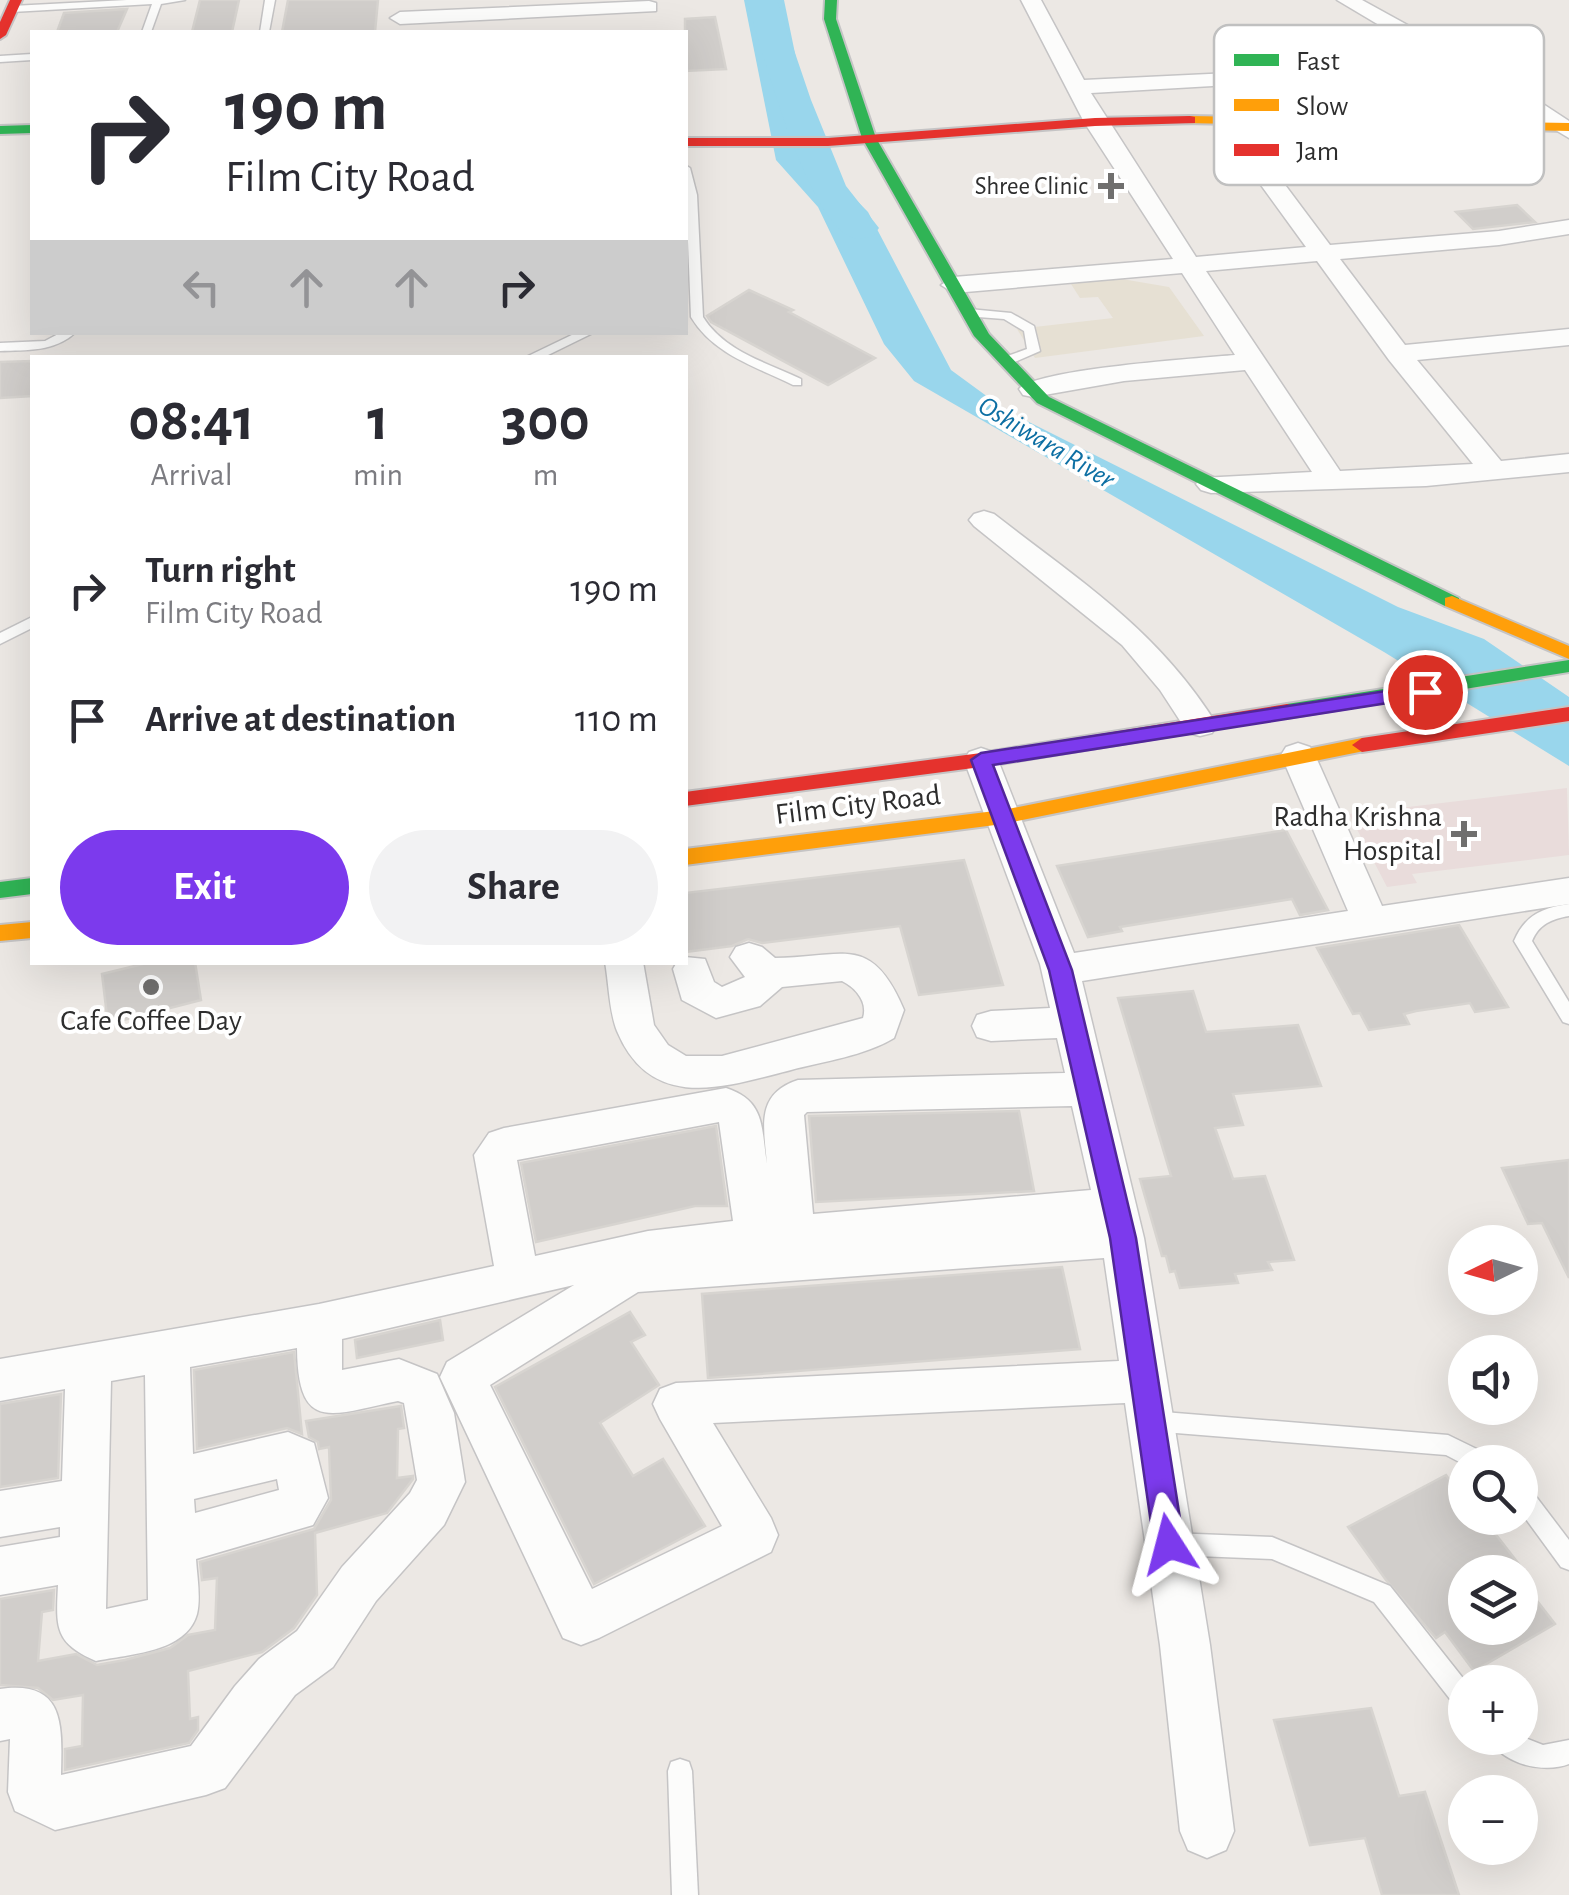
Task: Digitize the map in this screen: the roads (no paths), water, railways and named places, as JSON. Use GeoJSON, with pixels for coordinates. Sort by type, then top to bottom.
{"type":"FeatureCollection","features":[{"type":"Feature","properties":{"kind":"street"},"geometry":{"type":"LineString","coordinates":[[832,0],[830,19],[869,138],[982,336],[1043,400],[1413,585],[1569,653]]}},
{"type":"Feature","properties":{"kind":"street"},"geometry":{"type":"LineString","coordinates":[[1031,0],[1095,122],[1330,478]]}},
{"type":"Feature","properties":{"kind":"street"},"geometry":{"type":"LineString","coordinates":[[1347,0],[1392,25]]}},
{"type":"Feature","properties":{"kind":"street"},"geometry":{"type":"LineString","coordinates":[[0,35],[14,5]]}},
{"type":"Feature","properties":{"kind":"street"},"geometry":{"type":"LineString","coordinates":[[400,17],[649,7]]}},
{"type":"Feature","properties":{"kind":"street"},"geometry":{"type":"LineString","coordinates":[[1076,87],[1214,80]]}},
{"type":"Feature","properties":{"kind":"street"},"geometry":{"type":"LineString","coordinates":[[1544,114],[1567,128]]}},
{"type":"Feature","properties":{"kind":"street"},"geometry":{"type":"LineString","coordinates":[[688,142],[828,142],[1095,122],[1214,119]]}},
{"type":"Feature","properties":{"kind":"street"},"geometry":{"type":"LineString","coordinates":[[0,130],[30,129]]}},
{"type":"Feature","properties":{"kind":"street"},"geometry":{"type":"LineString","coordinates":[[1273,185],[1398,354],[1495,472]]}},
{"type":"Feature","properties":{"kind":"street"},"geometry":{"type":"LineString","coordinates":[[954,285],[1499,238],[1569,228]]}},
{"type":"Feature","properties":{"kind":"street"},"geometry":{"type":"LineString","coordinates":[[1398,354],[1569,337]]}},
{"type":"Feature","properties":{"kind":"street"},"geometry":{"type":"LineString","coordinates":[[1033,389],[1124,374],[1253,361]]}},
{"type":"Feature","properties":{"kind":"street"},"geometry":{"type":"LineString","coordinates":[[1210,484],[1495,472],[1569,463]]}},
{"type":"Feature","properties":{"kind":"street"},"geometry":{"type":"LineString","coordinates":[[984,520],[1133,638],[1172,682],[1200,725]]}},
{"type":"Feature","properties":{"kind":"street","name":"Film City Road"},"geometry":{"type":"LineString","coordinates":[[688,799],[981,760],[1569,666]]}},
{"type":"Feature","properties":{"kind":"street"},"geometry":{"type":"LineString","coordinates":[[1352,702],[1375,742]]}},
{"type":"Feature","properties":{"kind":"street","name":"Film City Road"},"geometry":{"type":"LineString","coordinates":[[688,857],[1004,817],[1298,755],[1569,714]]}},
{"type":"Feature","properties":{"kind":"street"},"geometry":{"type":"LineString","coordinates":[[1298,755],[1371,922]]}},
{"type":"Feature","properties":{"kind":"street"},"geometry":{"type":"LineString","coordinates":[[981,760],[1068,1000],[1119,1222],[1169,1544],[1207,1831]]}},
{"type":"Feature","properties":{"kind":"street"},"geometry":{"type":"LineString","coordinates":[[0,890],[30,886]]}},
{"type":"Feature","properties":{"kind":"street"},"geometry":{"type":"LineString","coordinates":[[990,1020],[1371,922],[1569,891]]}},
{"type":"Feature","properties":{"kind":"street"},"geometry":{"type":"LineString","coordinates":[[0,933],[30,930]]}},
{"type":"Feature","properties":{"kind":"street"},"geometry":{"type":"LineString","coordinates":[[624,965],[635,1028],[654,1056],[680,1072],[722,1072],[867,1036],[880,1027],[885,1010],[870,980],[845,966],[759,966],[757,992],[740,1000],[716,1003],[696,990],[692,969]]}},
{"type":"Feature","properties":{"kind":"street"},"geometry":{"type":"LineString","coordinates":[[775,1236],[782,1109],[798,1096],[1088,1089]]}},
{"type":"Feature","properties":{"kind":"street"},"geometry":{"type":"LineString","coordinates":[[518,1280],[496,1155],[504,1144],[726,1104],[738,1112],[775,1236]]}},
{"type":"Feature","properties":{"kind":"street"},"geometry":{"type":"LineString","coordinates":[[0,1380],[318,1324],[648,1250],[775,1236],[1119,1222]]}},
{"type":"Feature","properties":{"kind":"street"},"geometry":{"type":"LineString","coordinates":[[1119,1222],[631,1274],[462,1377],[581,1620],[754,1535],[676,1404],[1148,1401]]}},
{"type":"Feature","properties":{"kind":"street"},"geometry":{"type":"LineString","coordinates":[[0,1714],[22,1712],[36,1722],[34,1792],[55,1803],[206,1769],[266,1690],[314,1649],[359,1584],[427,1509],[440,1482],[431,1413],[421,1389],[398,1380],[330,1392],[320,1385],[318,1324]]}},
{"type":"Feature","properties":{"kind":"street"},"geometry":{"type":"LineString","coordinates":[[89,1364],[81,1624],[96,1636],[161,1622],[174,1611],[168,1350]]}},
{"type":"Feature","properties":{"kind":"street"},"geometry":{"type":"LineString","coordinates":[[171,1482],[288,1454],[297,1459],[304,1498],[296,1509],[172,1542]]}},
{"type":"Feature","properties":{"kind":"street"},"geometry":{"type":"LineString","coordinates":[[0,1514],[84,1500]]}},
{"type":"Feature","properties":{"kind":"street"},"geometry":{"type":"LineString","coordinates":[[0,1571],[83,1557]]}},
{"type":"Feature","properties":{"kind":"lane"},"geometry":{"type":"LineString","coordinates":[[14,5],[180,0]]}},
{"type":"Feature","properties":{"kind":"lane"},"geometry":{"type":"LineString","coordinates":[[264,30],[270,0]]}},
{"type":"Feature","properties":{"kind":"lane"},"geometry":{"type":"LineString","coordinates":[[148,30],[158,1]]}},
{"type":"Feature","properties":{"kind":"lane"},"geometry":{"type":"LineString","coordinates":[[0,58],[30,57]]}},
{"type":"Feature","properties":{"kind":"lane"},"geometry":{"type":"LineString","coordinates":[[688,182],[690,289],[698,317],[714,340],[797,382]]}},
{"type":"Feature","properties":{"kind":"lane"},"geometry":{"type":"LineString","coordinates":[[969,313],[1008,316],[1030,328],[1034,351],[1006,361]]}},
{"type":"Feature","properties":{"kind":"lane"},"geometry":{"type":"LineString","coordinates":[[0,348],[59,342],[67,335]]}},
{"type":"Feature","properties":{"kind":"lane"},"geometry":{"type":"LineString","coordinates":[[537,355],[581,335]]}},
{"type":"Feature","properties":{"kind":"lane"},"geometry":{"type":"LineString","coordinates":[[0,639],[30,623]]}},
{"type":"Feature","properties":{"kind":"lane"},"geometry":{"type":"LineString","coordinates":[[1569,910],[1546,914],[1528,927],[1523,941],[1569,1018]]}},
{"type":"Feature","properties":{"kind":"lane"},"geometry":{"type":"LineString","coordinates":[[1148,1401],[1448,1445]]}},
{"type":"Feature","properties":{"kind":"lane"},"geometry":{"type":"LineString","coordinates":[[1538,1517],[1569,1560]]}},
{"type":"Feature","properties":{"kind":"lane"},"geometry":{"type":"LineString","coordinates":[[1169,1544],[1272,1548],[1382,1594],[1448,1678]]}},
{"type":"Feature","properties":{"kind":"lane"},"geometry":{"type":"LineString","coordinates":[[1538,1755],[1557,1758],[1569,1752]]}},
{"type":"Feature","properties":{"kind":"lane"},"geometry":{"type":"LineString","coordinates":[[680,1771],[685,1895]]}},
{"type":"Feature","properties":{"kind":"water"},"geometry":{"type":"Polygon","coordinates":[[[744,0],[784,0],[817,160],[868,212],[951,370],[1007,411],[1398,607],[1484,639],[1569,697],[1569,766],[1384,652],[914,381],[884,344],[818,207],[776,160],[744,0]]]}},
{"type":"Feature","properties":{"kind":"waterway","name":"Oshiwara River"},"geometry":{"type":"LineString","coordinates":[[762,0],[794,100],[829,188],[860,228]]}},
{"type":"Feature","properties":{"kind":"place","name":"Shree Clinic"},"geometry":{"type":"Point","coordinates":[1111,186]}},
{"type":"Feature","properties":{"kind":"place","name":"Radha Krishna Hospital"},"geometry":{"type":"Point","coordinates":[1464,834]}},
{"type":"Feature","properties":{"kind":"place","name":"Cafe Coffee Day"},"geometry":{"type":"Point","coordinates":[151,987]}}]}
